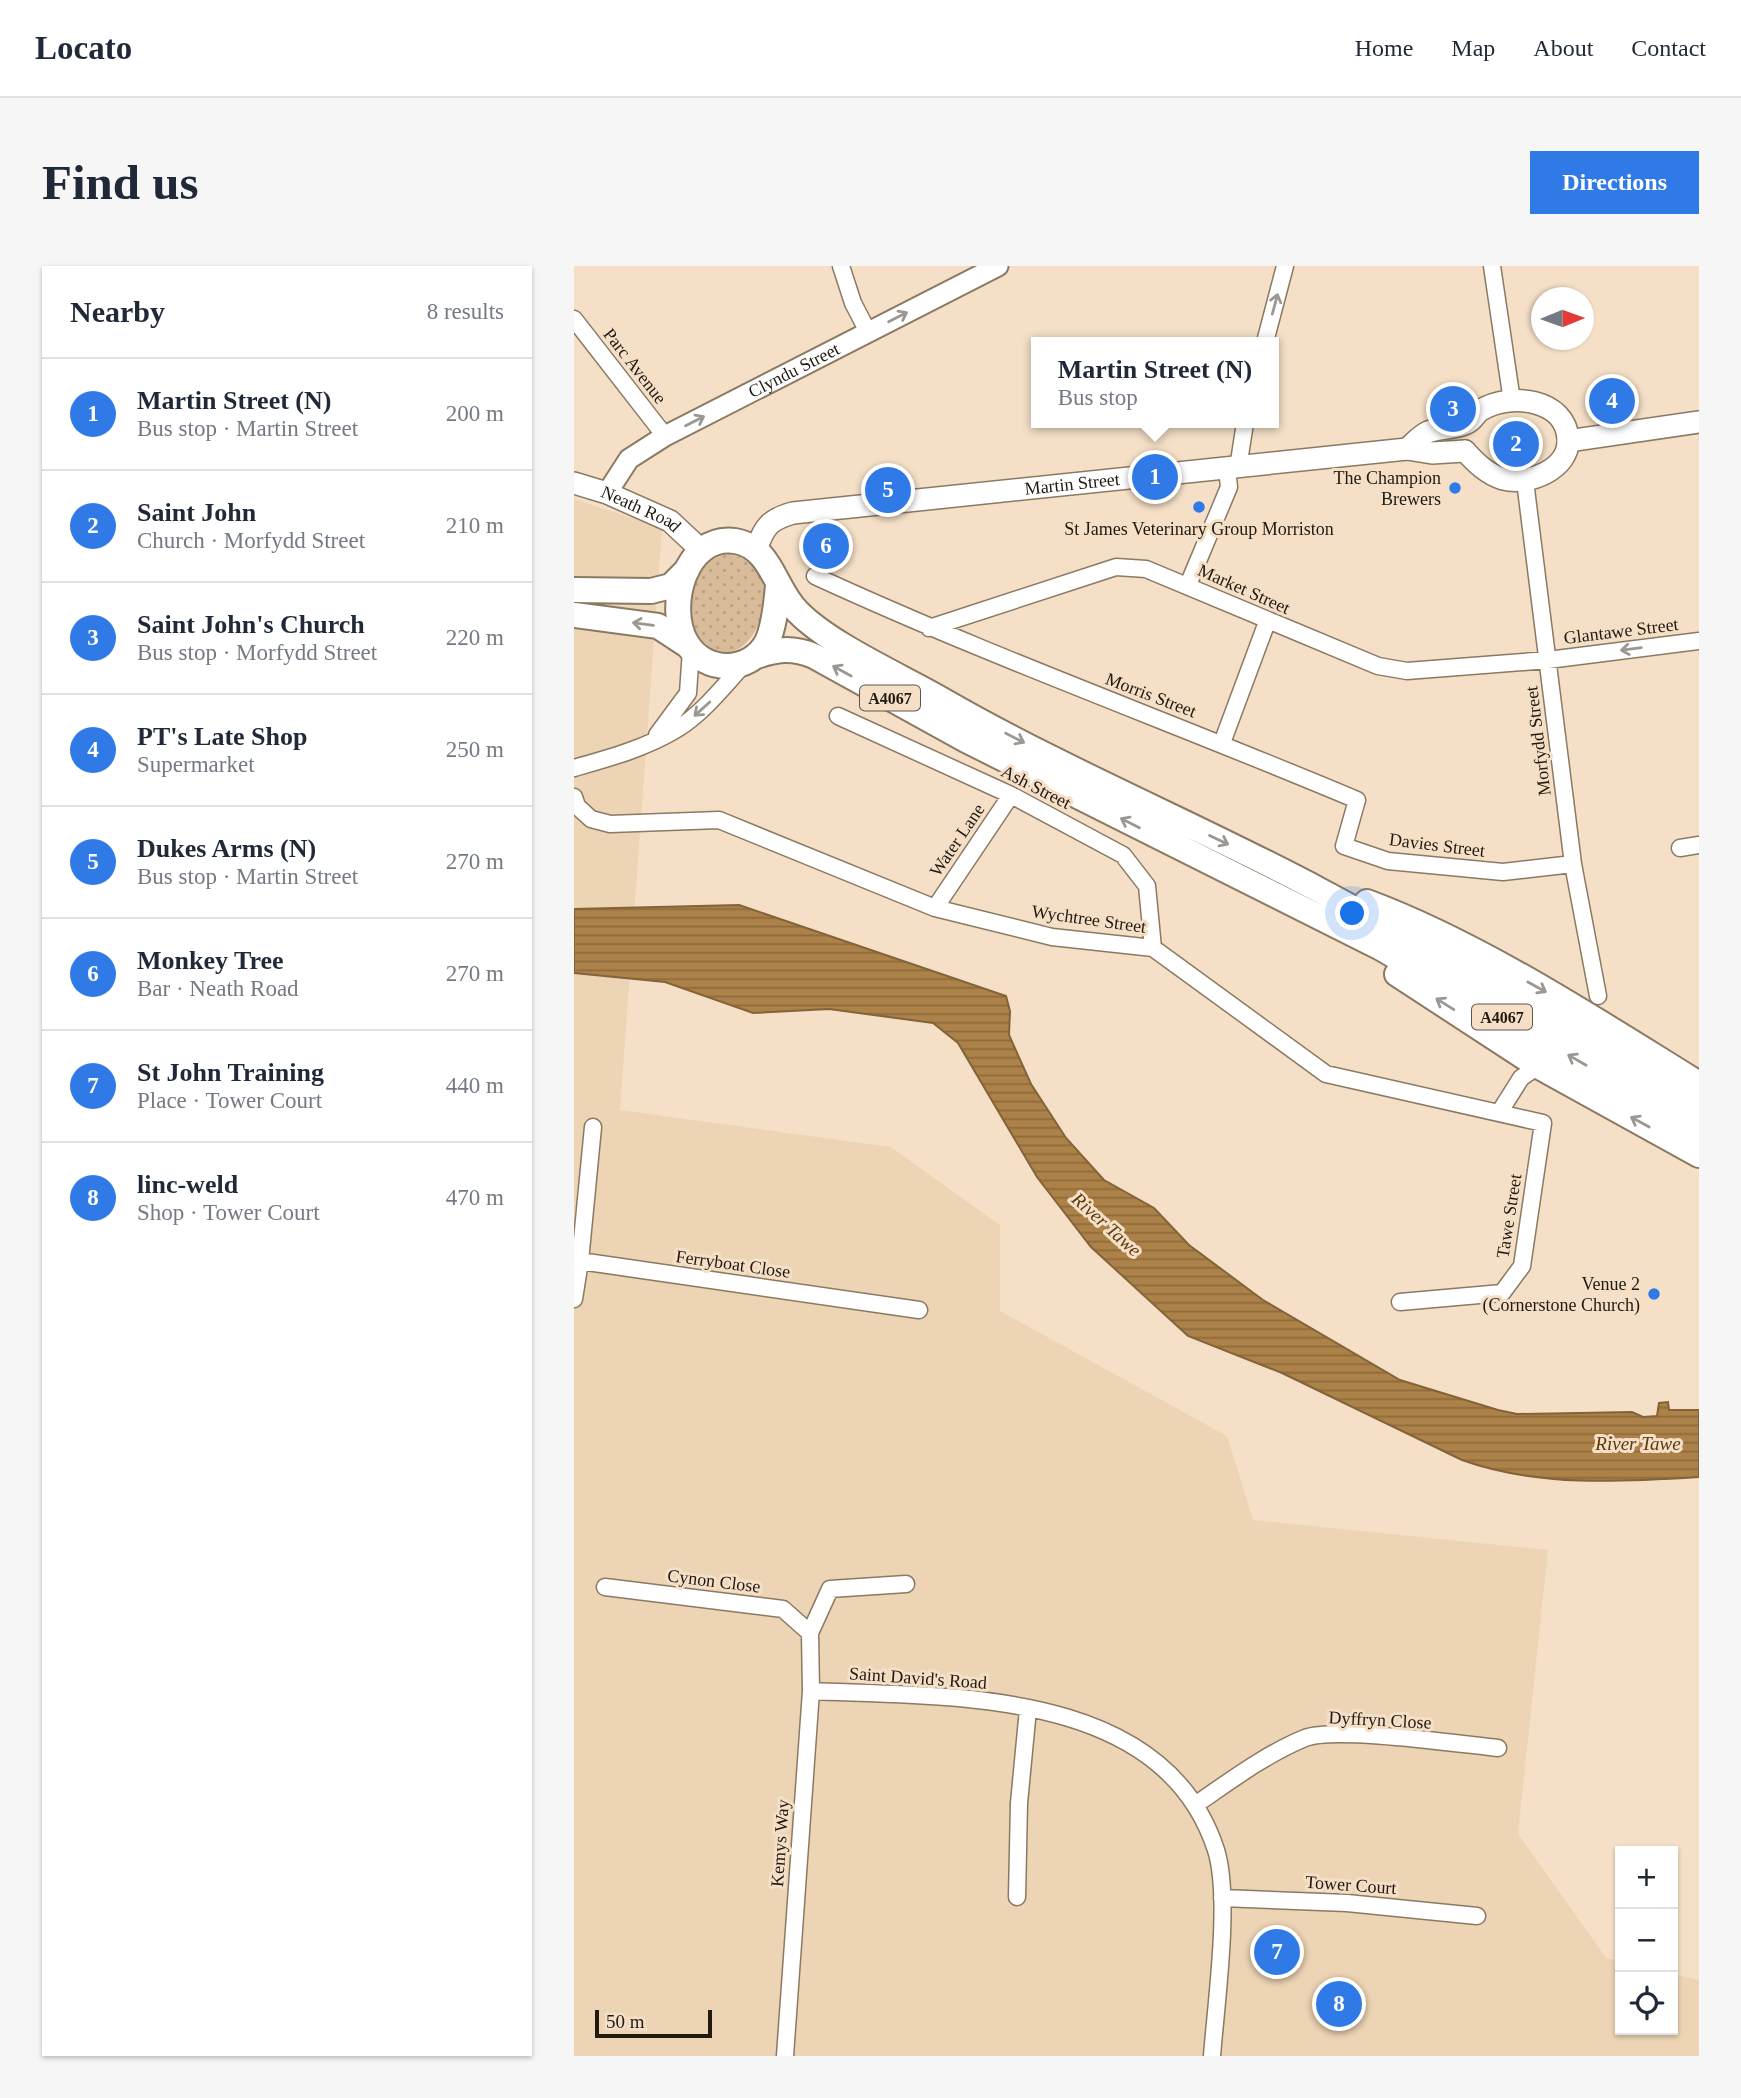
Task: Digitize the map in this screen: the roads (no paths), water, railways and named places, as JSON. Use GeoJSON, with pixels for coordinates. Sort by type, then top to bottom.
{"type":"FeatureCollection","features":[{"type":"Feature","properties":{"kind":"main road"},"geometry":{"type":"LineString","coordinates":[[1408,449],[1427,432],[1468,422],[1480,410],[1512,401],[1536,402],[1553,411],[1565,428],[1568,441],[1564,457],[1557,466],[1525,481],[1504,479],[1480,467],[1465,451],[1468,422]]}},
{"type":"Feature","properties":{"kind":"main road"},"geometry":{"type":"LineString","coordinates":[[1568,441],[1699,422]]}},
{"type":"Feature","properties":{"kind":"main road","name":"Martin Street"},"geometry":{"type":"LineString","coordinates":[[757,548],[764,527],[776,518],[793,513],[1408,449],[1432,453],[1465,451]]}},
{"type":"Feature","properties":{"kind":"main road","name":"Neath Road"},"geometry":{"type":"LineString","coordinates":[[574,483],[607,493],[670,522],[700,549]]}},
{"type":"Feature","properties":{"kind":"main road"},"geometry":{"type":"LineString","coordinates":[[574,590],[651,591],[671,586],[687,570],[700,549],[712,542],[725,541],[757,548],[768,561],[778,586],[767,641],[749,661],[715,665],[704,662],[689,647],[658,626],[574,615]]}},
{"type":"Feature","properties":{"kind":"main road"},"geometry":{"type":"LineString","coordinates":[[687,570],[679,615],[689,647]]}},
{"type":"Feature","properties":{"kind":"main road","name":"A4067"},"geometry":{"type":"LineString","coordinates":[[778,586],[797,612],[821,632],[955,707],[1319,890],[1699,1107]]}},
{"type":"Feature","properties":{"kind":"main road","name":"A4067"},"geometry":{"type":"LineString","coordinates":[[749,661],[776,649],[797,649],[814,656],[966,740],[1451,987],[1699,1132]]}},
{"type":"Feature","properties":{"kind":"main road"},"geometry":{"type":"LineString","coordinates":[[1319,890],[1352,897],[1394,912],[1465,947],[1594,1019],[1699,1084]]}},
{"type":"Feature","properties":{"kind":"main road"},"geometry":{"type":"LineString","coordinates":[[1301,909],[1538,1066],[1699,1155]]}},
{"type":"Feature","properties":{"kind":"street"},"geometry":{"type":"LineString","coordinates":[[841,266],[853,303],[868,332]]}},
{"type":"Feature","properties":{"kind":"street","name":"Clyndu Street"},"geometry":{"type":"LineString","coordinates":[[607,493],[629,459],[665,436],[998,266]]}},
{"type":"Feature","properties":{"kind":"street"},"geometry":{"type":"LineString","coordinates":[[1266,337],[1285,266]]}},
{"type":"Feature","properties":{"kind":"street"},"geometry":{"type":"LineString","coordinates":[[1492,266],[1512,401]]}},
{"type":"Feature","properties":{"kind":"street","name":"Parc Avenue"},"geometry":{"type":"LineString","coordinates":[[574,319],[665,436]]}},
{"type":"Feature","properties":{"kind":"street"},"geometry":{"type":"LineString","coordinates":[[1188,585],[1229,487],[1244,428]]}},
{"type":"Feature","properties":{"kind":"street","name":"Morfydd Street"},"geometry":{"type":"LineString","coordinates":[[1525,481],[1573,863],[1598,996]]}},
{"type":"Feature","properties":{"kind":"street","name":"Market Street"},"geometry":{"type":"LineString","coordinates":[[929,628],[1116,567],[1146,569],[1188,585],[1267,622],[1378,666],[1407,671],[1548,660]]}},
{"type":"Feature","properties":{"kind":"street"},"geometry":{"type":"LineString","coordinates":[[815,576],[929,628]]}},
{"type":"Feature","properties":{"kind":"street"},"geometry":{"type":"LineString","coordinates":[[1222,743],[1267,622]]}},
{"type":"Feature","properties":{"kind":"street","name":"Morris Street"},"geometry":{"type":"LineString","coordinates":[[929,628],[1222,743],[1357,800]]}},
{"type":"Feature","properties":{"kind":"street","name":"Glantawe Street"},"geometry":{"type":"LineString","coordinates":[[1548,660],[1699,641]]}},
{"type":"Feature","properties":{"kind":"street"},"geometry":{"type":"LineString","coordinates":[[651,742],[688,693],[689,647]]}},
{"type":"Feature","properties":{"kind":"street"},"geometry":{"type":"LineString","coordinates":[[574,768],[651,742],[679,728],[705,707],[749,661]]}},
{"type":"Feature","properties":{"kind":"street","name":"Ash Street"},"geometry":{"type":"LineString","coordinates":[[838,716],[1011,795],[1123,855],[1147,886],[1153,948]]}},
{"type":"Feature","properties":{"kind":"street","name":"Water Lane"},"geometry":{"type":"LineString","coordinates":[[935,908],[1011,795]]}},
{"type":"Feature","properties":{"kind":"street","name":"Wychtree Street"},"geometry":{"type":"LineString","coordinates":[[574,797],[577,806],[591,819],[610,824],[719,820],[935,908],[1052,937],[1153,948],[1326,1074],[1543,1123]]}},
{"type":"Feature","properties":{"kind":"street","name":"Davies Street"},"geometry":{"type":"LineString","coordinates":[[1357,800],[1344,846],[1388,861],[1503,872],[1573,863]]}},
{"type":"Feature","properties":{"kind":"street"},"geometry":{"type":"LineString","coordinates":[[1680,848],[1699,845]]}},
{"type":"Feature","properties":{"kind":"street"},"geometry":{"type":"LineString","coordinates":[[1499,1113],[1521,1078],[1538,1066]]}},
{"type":"Feature","properties":{"kind":"street","name":"Tawe Street"},"geometry":{"type":"LineString","coordinates":[[1401,1301],[1502,1293],[1522,1266],[1543,1123]]}},
{"type":"Feature","properties":{"kind":"street"},"geometry":{"type":"LineString","coordinates":[[574,1298],[593,1127]]}},
{"type":"Feature","properties":{"kind":"street","name":"Ferryboat Close"},"geometry":{"type":"LineString","coordinates":[[580,1261],[919,1310]]}},
{"type":"Feature","properties":{"kind":"street"},"geometry":{"type":"LineString","coordinates":[[810,1633],[830,1589],[906,1584]]}},
{"type":"Feature","properties":{"kind":"street","name":"Cynon Close"},"geometry":{"type":"LineString","coordinates":[[605,1587],[783,1609],[810,1633]]}},
{"type":"Feature","properties":{"kind":"street","name":"Kemys Way"},"geometry":{"type":"LineString","coordinates":[[785,2056],[811,1690],[810,1633]]}},
{"type":"Feature","properties":{"kind":"street","name":"Saint David's Road"},"geometry":{"type":"LineString","coordinates":[[811,1690],[963,1698],[1028,1709],[1084,1721],[1147,1754],[1195,1805],[1216,1851],[1222,1898],[1212,2056]]}},
{"type":"Feature","properties":{"kind":"street"},"geometry":{"type":"LineString","coordinates":[[1017,1897],[1019,1803],[1028,1709]]}},
{"type":"Feature","properties":{"kind":"street","name":"Dyffryn Close"},"geometry":{"type":"LineString","coordinates":[[1195,1805],[1247,1769],[1308,1737],[1358,1735],[1498,1748]]}},
{"type":"Feature","properties":{"kind":"street","name":"Tower Court"},"geometry":{"type":"LineString","coordinates":[[1222,1898],[1347,1903],[1477,1916]]}},
{"type":"Feature","properties":{"kind":"water","name":"River Tawe"},"geometry":{"type":"Polygon","coordinates":[[[739,905],[1006,996],[1010,1011],[1009,1035],[1031,1084],[1066,1138],[1104,1180],[1154,1208],[1189,1245],[1263,1300],[1400,1380],[1498,1410],[1517,1414],[1632,1412],[1643,1417],[1657,1416],[1659,1403],[1668,1402],[1669,1410],[1699,1410],[1699,1477],[1610,1481],[1549,1479],[1491,1469],[1462,1460],[1282,1373],[1188,1336],[1091,1247],[1037,1177],[958,1043],[933,1023],[829,1009],[753,1013],[665,982],[574,973],[574,909],[739,905]]]}},
{"type":"Feature","properties":{"kind":"place","name":"PT's Late Shop"},"geometry":{"type":"Point","coordinates":[1612,401]}},
{"type":"Feature","properties":{"kind":"place","name":"Saint John's Church"},"geometry":{"type":"Point","coordinates":[1453,409]}},
{"type":"Feature","properties":{"kind":"place","name":"Saint John"},"geometry":{"type":"Point","coordinates":[1516,444]}},
{"type":"Feature","properties":{"kind":"place","name":"Martin Street (N)"},"geometry":{"type":"Point","coordinates":[1155,477]}},
{"type":"Feature","properties":{"kind":"place","name":"The Champion Brewers"},"geometry":{"type":"Point","coordinates":[1455,488]}},
{"type":"Feature","properties":{"kind":"place","name":"Dukes Arms (N)"},"geometry":{"type":"Point","coordinates":[888,490]}},
{"type":"Feature","properties":{"kind":"place","name":"St James Veterinary Group Morriston"},"geometry":{"type":"Point","coordinates":[1199,507]}},
{"type":"Feature","properties":{"kind":"place","name":"Monkey Tree"},"geometry":{"type":"Point","coordinates":[826,546]}},
{"type":"Feature","properties":{"kind":"place","name":"Venue 2 (Cornerstone Church)"},"geometry":{"type":"Point","coordinates":[1654,1294]}},
{"type":"Feature","properties":{"kind":"place","name":"St John Training"},"geometry":{"type":"Point","coordinates":[1277,1952]}},
{"type":"Feature","properties":{"kind":"place","name":"linc-weld"},"geometry":{"type":"Point","coordinates":[1339,2004]}}]}
